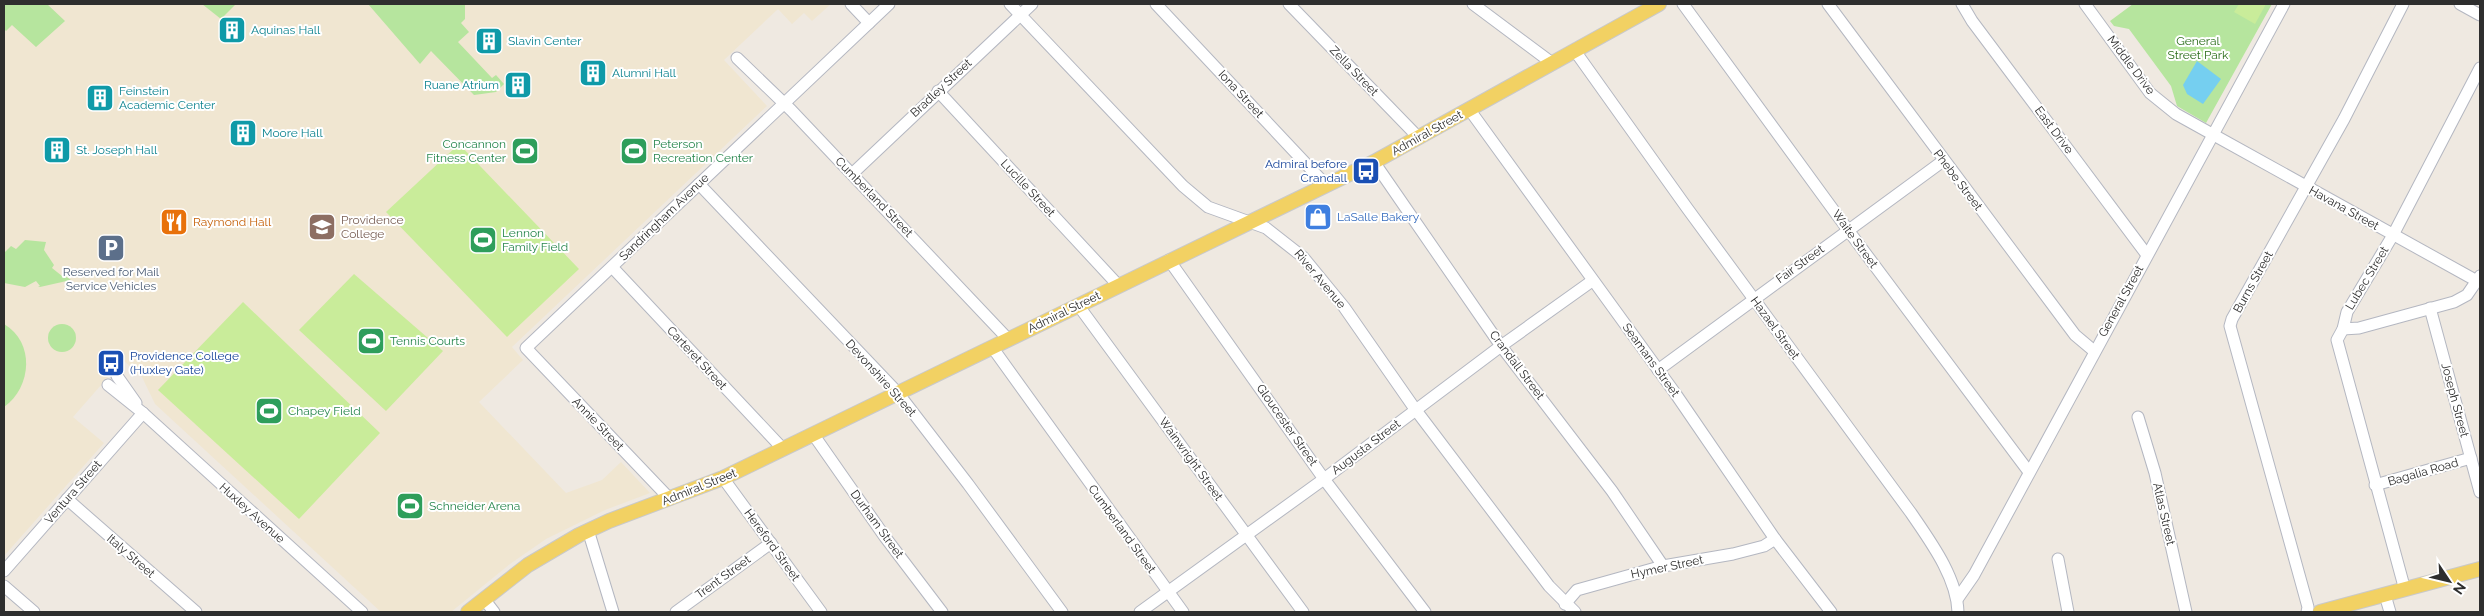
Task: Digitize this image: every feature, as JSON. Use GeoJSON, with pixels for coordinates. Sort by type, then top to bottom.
{"type":"FeatureCollection","features":[{"type":"Feature","properties":{"kind":"main road","name":"Admiral Street"},"geometry":{"type":"LineString","coordinates":[[468,612],[528,565],[588,530],[723,478],[1325,184],[1374,162],[1659,4]]}},
{"type":"Feature","properties":{"kind":"main road"},"geometry":{"type":"LineString","coordinates":[[2320,612],[2480,569]]}},
{"type":"Feature","properties":{"kind":"street"},"geometry":{"type":"LineString","coordinates":[[851,4],[869,23]]}},
{"type":"Feature","properties":{"kind":"street","name":"Sandringham Avenue"},"geometry":{"type":"LineString","coordinates":[[526,348],[889,4]]}},
{"type":"Feature","properties":{"kind":"street","name":"River Avenue"},"geometry":{"type":"LineString","coordinates":[[1010,4],[1183,186],[1208,207],[1266,228],[1304,257],[1344,308],[1415,409],[1565,604],[1575,612]]}},
{"type":"Feature","properties":{"kind":"street","name":"Bradley Street"},"geometry":{"type":"LineString","coordinates":[[852,174],[1032,4]]}},
{"type":"Feature","properties":{"kind":"street","name":"Iona Street"},"geometry":{"type":"LineString","coordinates":[[1156,4],[1325,184]]}},
{"type":"Feature","properties":{"kind":"street","name":"Zella Street"},"geometry":{"type":"LineString","coordinates":[[1289,4],[1419,138]]}},
{"type":"Feature","properties":{"kind":"street"},"geometry":{"type":"LineString","coordinates":[[1473,4],[1552,63]]}},
{"type":"Feature","properties":{"kind":"street","name":"Waite Street"},"geometry":{"type":"LineString","coordinates":[[1683,4],[1848,230],[2029,472]]}},
{"type":"Feature","properties":{"kind":"street","name":"Phebe Street"},"geometry":{"type":"LineString","coordinates":[[1828,4],[2075,336],[2094,352]]}},
{"type":"Feature","properties":{"kind":"street","name":"East Drive"},"geometry":{"type":"LineString","coordinates":[[1962,4],[1972,21],[2147,255]]}},
{"type":"Feature","properties":{"kind":"street","name":"Middle Drive"},"geometry":{"type":"LineString","coordinates":[[2085,4],[2150,93],[2176,114],[2212,134]]}},
{"type":"Feature","properties":{"kind":"street","name":"General Street"},"geometry":{"type":"LineString","coordinates":[[1958,598],[1974,575],[2284,4]]}},
{"type":"Feature","properties":{"kind":"street","name":"Burns Street"},"geometry":{"type":"LineString","coordinates":[[2307,612],[2308,607],[2230,326],[2232,319],[2306,187],[2402,4]]}},
{"type":"Feature","properties":{"kind":"street"},"geometry":{"type":"LineString","coordinates":[[2460,4],[2480,14]]}},
{"type":"Feature","properties":{"kind":"street","name":"Hazael Street"},"geometry":{"type":"LineString","coordinates":[[1575,51],[1911,513],[1940,557],[1958,598],[1958,612]]}},
{"type":"Feature","properties":{"kind":"street","name":"Cumberland Street"},"geometry":{"type":"LineString","coordinates":[[737,58],[852,174],[1008,339]]}},
{"type":"Feature","properties":{"kind":"street","name":"Lubec Street"},"geometry":{"type":"LineString","coordinates":[[2405,590],[2337,340],[2343,329],[2349,307],[2393,235],[2480,68]]}},
{"type":"Feature","properties":{"kind":"street","name":"Lucille Street"},"geometry":{"type":"LineString","coordinates":[[938,91],[1118,285]]}},
{"type":"Feature","properties":{"kind":"street","name":"Seamans Street"},"geometry":{"type":"LineString","coordinates":[[1469,109],[1658,370],[1775,539],[1831,612]]}},
{"type":"Feature","properties":{"kind":"street","name":"Havana Street"},"geometry":{"type":"LineString","coordinates":[[2212,134],[2393,235],[2478,277]]}},
{"type":"Feature","properties":{"kind":"street","name":"Fair Street"},"geometry":{"type":"LineString","coordinates":[[1658,370],[1753,298],[1943,161]]}},
{"type":"Feature","properties":{"kind":"street","name":"Crandall Street"},"geometry":{"type":"LineString","coordinates":[[1374,162],[1501,346],[1612,491],[1662,566]]}},
{"type":"Feature","properties":{"kind":"street","name":"Devonshire Street"},"geometry":{"type":"LineString","coordinates":[[699,184],[898,393],[1062,612]]}},
{"type":"Feature","properties":{"kind":"street","name":"Gloucester Street"},"geometry":{"type":"LineString","coordinates":[[1170,260],[1324,479],[1424,612]]}},
{"type":"Feature","properties":{"kind":"street","name":"Carteret Street"},"geometry":{"type":"LineString","coordinates":[[612,267],[783,449]]}},
{"type":"Feature","properties":{"kind":"street"},"geometry":{"type":"LineString","coordinates":[[2343,329],[2359,328],[2454,302],[2468,295],[2478,277]]}},
{"type":"Feature","properties":{"kind":"street","name":"Augusta Street"},"geometry":{"type":"LineString","coordinates":[[1140,612],[1592,281]]}},
{"type":"Feature","properties":{"kind":"street","name":"Wainwright Street"},"geometry":{"type":"LineString","coordinates":[[1078,305],[1303,612]]}},
{"type":"Feature","properties":{"kind":"street","name":"Joseph Street"},"geometry":{"type":"LineString","coordinates":[[2430,308],[2480,492]]}},
{"type":"Feature","properties":{"kind":"street","name":"Cumberland Street"},"geometry":{"type":"LineString","coordinates":[[992,347],[1182,612]]}},
{"type":"Feature","properties":{"kind":"street","name":"Annie Street"},"geometry":{"type":"LineString","coordinates":[[526,348],[670,499]]}},
{"type":"Feature","properties":{"kind":"street","name":"Huxley Avenue"},"geometry":{"type":"LineString","coordinates":[[117,376],[143,413]]}},
{"type":"Feature","properties":{"kind":"street","name":"Huxley Avenue"},"geometry":{"type":"LineString","coordinates":[[108,385],[143,413],[362,612]]}},
{"type":"Feature","properties":{"kind":"street","name":"Ventura Street"},"geometry":{"type":"LineString","coordinates":[[4,571],[143,413]]}},
{"type":"Feature","properties":{"kind":"street","name":"Atlas Street"},"geometry":{"type":"LineString","coordinates":[[2138,417],[2155,473],[2186,612]]}},
{"type":"Feature","properties":{"kind":"street","name":"Durham Street"},"geometry":{"type":"LineString","coordinates":[[813,434],[885,536],[942,612]]}},
{"type":"Feature","properties":{"kind":"street","name":"Bagalia Road"},"geometry":{"type":"LineString","coordinates":[[2375,485],[2471,458]]}},
{"type":"Feature","properties":{"kind":"street","name":"Hereford Street"},"geometry":{"type":"LineString","coordinates":[[723,478],[822,612]]}},
{"type":"Feature","properties":{"kind":"street","name":"Italy Street"},"geometry":{"type":"LineString","coordinates":[[67,499],[196,612]]}},
{"type":"Feature","properties":{"kind":"street"},"geometry":{"type":"LineString","coordinates":[[588,530],[613,612]]}},
{"type":"Feature","properties":{"kind":"street","name":"Hymer Street"},"geometry":{"type":"LineString","coordinates":[[1565,604],[1578,590],[1662,566],[1733,554],[1764,546],[1775,539]]}},
{"type":"Feature","properties":{"kind":"street","name":"Trent Street"},"geometry":{"type":"LineString","coordinates":[[676,612],[771,543]]}},
{"type":"Feature","properties":{"kind":"street"},"geometry":{"type":"LineString","coordinates":[[2058,559],[2068,612]]}},
{"type":"Feature","properties":{"kind":"street"},"geometry":{"type":"LineString","coordinates":[[4,586],[34,612]]}},
{"type":"Feature","properties":{"kind":"street"},"geometry":{"type":"LineString","coordinates":[[2385,595],[2390,612]]}},
{"type":"Feature","properties":{"kind":"street"},"geometry":{"type":"LineString","coordinates":[[484,599],[494,612]]}},
{"type":"Feature","properties":{"kind":"shaded area","name":"Providence College"},"geometry":{"type":"Polygon","coordinates":[[[4,4],[831,4],[812,21],[804,13],[792,24],[778,9],[724,60],[767,106],[512,347],[523,360],[479,402],[566,493],[602,480],[621,462],[650,493],[605,510],[546,539],[510,564],[451,612],[381,612],[155,404],[142,377],[123,360],[73,417],[104,443],[4,556],[4,4]]]}},
{"type":"Feature","properties":{"kind":"green space"},"geometry":{"type":"Polygon","coordinates":[[[4,4],[47,4],[65,21],[36,47],[12,25],[6,31],[4,29],[4,4]]]}},
{"type":"Feature","properties":{"kind":"green space"},"geometry":{"type":"Polygon","coordinates":[[[202,4],[236,4],[221,19],[202,4]]]}},
{"type":"Feature","properties":{"kind":"green space"},"geometry":{"type":"Polygon","coordinates":[[[368,4],[465,4],[465,19],[461,23],[469,32],[458,42],[492,78],[496,75],[504,84],[496,92],[474,95],[431,51],[420,64],[368,4]]]}},
{"type":"Feature","properties":{"kind":"green space","name":"General Street Park"},"geometry":{"type":"Polygon","coordinates":[[[2133,4],[2272,4],[2206,123],[2177,106],[2171,86],[2129,29],[2114,26],[2110,21],[2133,4]]]}},
{"type":"Feature","properties":{"kind":"green space"},"geometry":{"type":"Polygon","coordinates":[[[2239,4],[2266,4],[2255,24],[2234,12],[2239,4]]]}},
{"type":"Feature","properties":{"kind":"green space","name":"Lennon Family Field"},"geometry":{"type":"Polygon","coordinates":[[[459,144],[579,269],[507,337],[386,212],[459,144]]]}},
{"type":"Feature","properties":{"kind":"green space"},"geometry":{"type":"Polygon","coordinates":[[[25,240],[46,242],[44,250],[54,265],[52,268],[71,280],[40,287],[38,287],[40,286],[36,281],[25,287],[4,283],[4,253],[11,246],[16,249],[25,240]]]}},
{"type":"Feature","properties":{"kind":"green space","name":"Tennis Courts"},"geometry":{"type":"Polygon","coordinates":[[[354,274],[443,351],[386,411],[299,330],[354,274]]]}},
{"type":"Feature","properties":{"kind":"green space","name":"Chapey Field"},"geometry":{"type":"Polygon","coordinates":[[[243,302],[380,433],[299,519],[158,390],[243,302]]]}},
{"type":"Feature","properties":{"kind":"green space"},"geometry":{"type":"Polygon","coordinates":[[[4,324],[14,332],[21,342],[25,353],[26,365],[20,388],[4,407],[4,324]]]}},
{"type":"Feature","properties":{"kind":"green space"},"geometry":{"type":"Polygon","coordinates":[[[62,324],[72,328],[76,338],[72,348],[62,352],[52,348],[48,338],[52,328],[62,324]]]}},
{"type":"Feature","properties":{"kind":"water"},"geometry":{"type":"Polygon","coordinates":[[[2197,61],[2221,79],[2203,104],[2187,94],[2183,85],[2197,61]]]}},
{"type":"Feature","properties":{"kind":"place","name":"Aquinas Hall"},"geometry":{"type":"Point","coordinates":[232,30]}},
{"type":"Feature","properties":{"kind":"place","name":"Slavin Center"},"geometry":{"type":"Point","coordinates":[489,41]}},
{"type":"Feature","properties":{"kind":"place","name":"Alumni Hall"},"geometry":{"type":"Point","coordinates":[593,73]}},
{"type":"Feature","properties":{"kind":"place","name":"Ruane Atrium"},"geometry":{"type":"Point","coordinates":[518,85]}},
{"type":"Feature","properties":{"kind":"place","name":"Feinstein Academic Center"},"geometry":{"type":"Point","coordinates":[100,98]}},
{"type":"Feature","properties":{"kind":"place","name":"Moore Hall"},"geometry":{"type":"Point","coordinates":[243,133]}},
{"type":"Feature","properties":{"kind":"place","name":"St. Joseph Hall"},"geometry":{"type":"Point","coordinates":[57,150]}},
{"type":"Feature","properties":{"kind":"place","name":"Concannon Fitness Center"},"geometry":{"type":"Point","coordinates":[525,151]}},
{"type":"Feature","properties":{"kind":"place","name":"Peterson Recreation Center"},"geometry":{"type":"Point","coordinates":[634,151]}},
{"type":"Feature","properties":{"kind":"place","name":"Admiral before Crandall"},"geometry":{"type":"Point","coordinates":[1366,171]}},
{"type":"Feature","properties":{"kind":"place","name":"LaSalle Bakery"},"geometry":{"type":"Point","coordinates":[1318,217]}},
{"type":"Feature","properties":{"kind":"place","name":"Raymond Hall"},"geometry":{"type":"Point","coordinates":[174,222]}},
{"type":"Feature","properties":{"kind":"place","name":"Providence College"},"geometry":{"type":"Point","coordinates":[322,227]}},
{"type":"Feature","properties":{"kind":"place","name":"Lennon Family Field"},"geometry":{"type":"Point","coordinates":[483,240]}},
{"type":"Feature","properties":{"kind":"place","name":"Reserved for Mail Service Vehicles"},"geometry":{"type":"Point","coordinates":[111,248]}},
{"type":"Feature","properties":{"kind":"place","name":"Tennis Courts"},"geometry":{"type":"Point","coordinates":[371,341]}},
{"type":"Feature","properties":{"kind":"place","name":"Providence College (Huxley Gate)"},"geometry":{"type":"Point","coordinates":[111,363]}},
{"type":"Feature","properties":{"kind":"place","name":"Chapey Field"},"geometry":{"type":"Point","coordinates":[269,411]}},
{"type":"Feature","properties":{"kind":"place","name":"Schneider Arena"},"geometry":{"type":"Point","coordinates":[410,506]}}]}
